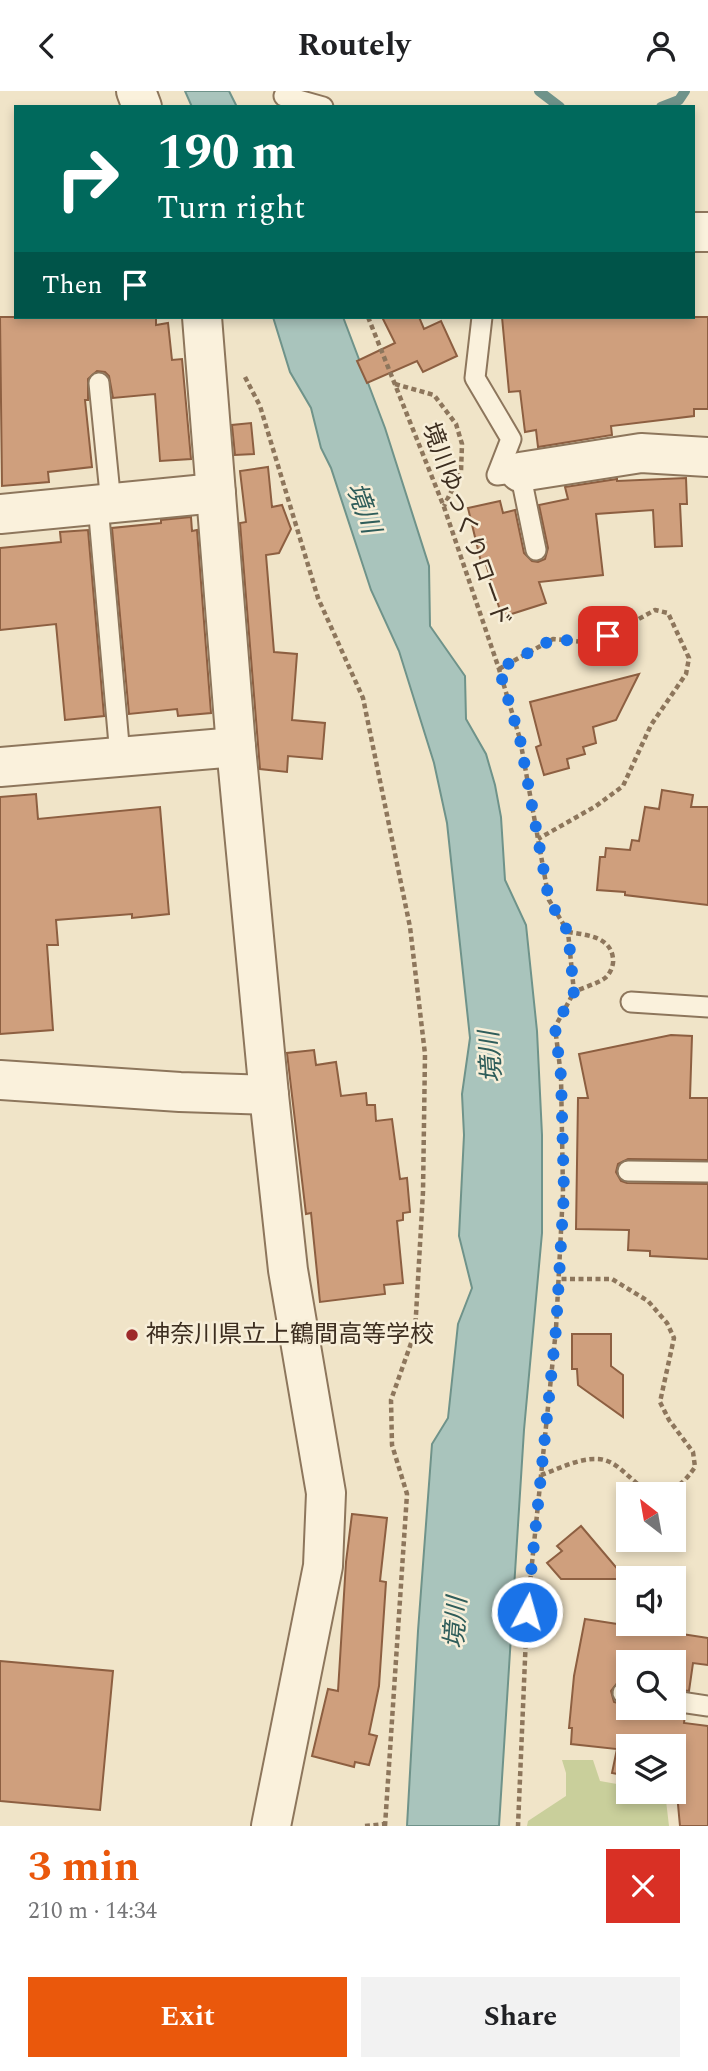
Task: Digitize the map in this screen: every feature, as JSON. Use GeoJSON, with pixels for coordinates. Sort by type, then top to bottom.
{"type":"FeatureCollection","features":[{"type":"Feature","properties":{"kind":"street"},"geometry":{"type":"LineString","coordinates":[[202,319],[236,747],[269,1095],[288,1270],[326,1493],[323,1566],[271,1826]]}},
{"type":"Feature","properties":{"kind":"street"},"geometry":{"type":"LineString","coordinates":[[520,472],[641,453],[708,457]]}},
{"type":"Feature","properties":{"kind":"street"},"geometry":{"type":"LineString","coordinates":[[0,514],[216,493]]}},
{"type":"Feature","properties":{"kind":"street"},"geometry":{"type":"LineString","coordinates":[[0,767],[236,747]]}},
{"type":"Feature","properties":{"kind":"street"},"geometry":{"type":"LineString","coordinates":[[0,1080],[269,1095]]}},
{"type":"Feature","properties":{"kind":"lane"},"geometry":{"type":"LineString","coordinates":[[284,96],[316,105]]}},
{"type":"Feature","properties":{"kind":"lane"},"geometry":{"type":"LineString","coordinates":[[482,319],[475,378],[511,439],[497,475],[520,472],[536,549]]}},
{"type":"Feature","properties":{"kind":"lane"},"geometry":{"type":"LineString","coordinates":[[99,383],[120,756]]}},
{"type":"Feature","properties":{"kind":"lane"},"geometry":{"type":"LineString","coordinates":[[631,1002],[708,1007]]}},
{"type":"Feature","properties":{"kind":"lane"},"geometry":{"type":"LineString","coordinates":[[628,1171],[708,1172]]}},
{"type":"Feature","properties":{"kind":"lane"},"geometry":{"type":"LineString","coordinates":[[686,1703],[708,1706]]}},
{"type":"Feature","properties":{"kind":"path","name":"境川ゆっくりロード"},"geometry":{"type":"LineString","coordinates":[[369,319],[444,507],[499,669],[520,739],[549,900],[568,932],[574,992]]}},
{"type":"Feature","properties":{"kind":"path"},"geometry":{"type":"LineString","coordinates":[[243,372],[260,406],[318,598],[363,698],[410,927],[425,1054],[423,1192],[415,1332],[391,1400],[392,1445],[407,1493],[385,1825],[365,1826]]}},
{"type":"Feature","properties":{"kind":"path"},"geometry":{"type":"LineString","coordinates":[[395,384],[434,395],[456,424],[462,444],[461,472],[444,507]]}},
{"type":"Feature","properties":{"kind":"path"},"geometry":{"type":"LineString","coordinates":[[499,669],[553,639],[584,642],[608,636],[655,610],[668,613],[689,658],[686,674],[651,725],[623,786],[596,806],[538,839]]}},
{"type":"Feature","properties":{"kind":"path"},"geometry":{"type":"LineString","coordinates":[[518,1826],[527,1612],[556,1329],[564,1192],[561,1076],[555,1027],[574,992],[607,977],[614,963],[612,952],[603,941],[591,935],[568,932]]}},
{"type":"Feature","properties":{"kind":"path"},"geometry":{"type":"LineString","coordinates":[[541,1475],[577,1462],[600,1459],[623,1470],[653,1493],[672,1490],[686,1480],[695,1467],[693,1452],[669,1420],[660,1402],[674,1338],[667,1323],[648,1301],[612,1279],[559,1279]]}},
{"type":"Feature","properties":{"kind":"green space"},"geometry":{"type":"Polygon","coordinates":[[[562,1760],[593,1760],[600,1781],[616,1784],[616,1804],[666,1804],[669,1826],[527,1826],[528,1821],[566,1796],[566,1773],[562,1760]]]}},
{"type":"Feature","properties":{"kind":"water"},"geometry":{"type":"Polygon","coordinates":[[[185,91],[229,91],[236,105],[191,105],[185,91]]]}},
{"type":"Feature","properties":{"kind":"water","name":"境川"},"geometry":{"type":"Polygon","coordinates":[[[274,319],[344,319],[385,428],[429,566],[430,626],[465,676],[466,719],[486,754],[495,785],[501,817],[505,880],[526,925],[537,1031],[542,1135],[542,1233],[524,1430],[499,1826],[407,1826],[432,1444],[448,1418],[458,1324],[472,1288],[459,1236],[464,1135],[462,1094],[470,1038],[447,823],[434,763],[399,651],[371,590],[331,468],[321,448],[311,408],[290,372],[274,319]]]}},
{"type":"Feature","properties":{"kind":"building"},"geometry":{"type":"Polygon","coordinates":[[[0,317],[156,319],[156,325],[168,323],[172,360],[182,359],[191,459],[160,461],[155,394],[113,398],[109,376],[105,372],[97,371],[88,379],[88,400],[85,400],[92,467],[48,472],[49,482],[2,486],[0,317]]]}},
{"type":"Feature","properties":{"kind":"building"},"geometry":{"type":"Polygon","coordinates":[[[708,317],[708,409],[694,409],[694,416],[611,426],[612,435],[538,447],[536,430],[525,432],[520,391],[509,392],[502,319],[708,317]]]}},
{"type":"Feature","properties":{"kind":"building"},"geometry":{"type":"Polygon","coordinates":[[[383,319],[420,319],[424,329],[441,321],[457,356],[423,372],[417,361],[367,383],[357,361],[395,343],[383,319]]]}},
{"type":"Feature","properties":{"kind":"building"},"geometry":{"type":"Polygon","coordinates":[[[251,423],[254,454],[235,455],[232,425],[251,423]]]}},
{"type":"Feature","properties":{"kind":"building"},"geometry":{"type":"Polygon","coordinates":[[[268,467],[272,507],[282,505],[291,529],[279,553],[266,555],[274,652],[297,654],[292,720],[325,723],[322,759],[288,756],[287,772],[260,769],[240,523],[246,522],[240,471],[268,467]]]}},
{"type":"Feature","properties":{"kind":"building"},"geometry":{"type":"Polygon","coordinates":[[[686,478],[687,504],[680,504],[682,546],[655,547],[653,510],[596,514],[603,575],[539,582],[546,603],[502,617],[485,561],[481,562],[468,508],[500,501],[503,513],[515,510],[524,553],[532,561],[538,562],[545,559],[548,548],[539,505],[568,499],[565,487],[617,479],[686,478]]]}},
{"type":"Feature","properties":{"kind":"building"},"geometry":{"type":"Polygon","coordinates":[[[191,517],[192,531],[197,530],[211,713],[178,716],[177,709],[129,714],[112,528],[191,517]]]}},
{"type":"Feature","properties":{"kind":"building"},"geometry":{"type":"Polygon","coordinates":[[[88,530],[104,716],[65,720],[56,624],[0,630],[0,548],[61,542],[60,532],[88,530]]]}},
{"type":"Feature","properties":{"kind":"building"},"geometry":{"type":"Polygon","coordinates":[[[639,674],[616,720],[593,727],[596,743],[583,747],[585,754],[567,759],[569,768],[544,775],[536,747],[541,745],[530,702],[639,674]]]}},
{"type":"Feature","properties":{"kind":"building"},"geometry":{"type":"Polygon","coordinates":[[[662,790],[693,795],[691,807],[708,807],[708,905],[597,890],[600,857],[605,857],[606,848],[630,850],[632,840],[639,841],[645,807],[659,809],[662,790]]]}},
{"type":"Feature","properties":{"kind":"building"},"geometry":{"type":"Polygon","coordinates":[[[36,794],[38,819],[160,807],[169,914],[56,920],[58,945],[47,945],[53,1030],[0,1034],[0,797],[36,794]]]}},
{"type":"Feature","properties":{"kind":"building"},"geometry":{"type":"Polygon","coordinates":[[[671,1035],[692,1036],[690,1098],[708,1098],[708,1160],[628,1159],[618,1164],[616,1172],[621,1181],[627,1183],[708,1184],[708,1259],[650,1256],[650,1251],[628,1250],[629,1230],[576,1229],[578,1098],[588,1098],[579,1054],[671,1035]]]}},
{"type":"Feature","properties":{"kind":"building"},"geometry":{"type":"Polygon","coordinates":[[[314,1050],[316,1065],[336,1062],[341,1096],[366,1093],[367,1105],[375,1105],[376,1121],[392,1119],[400,1179],[407,1178],[410,1212],[403,1213],[403,1220],[397,1221],[403,1283],[384,1285],[385,1294],[320,1302],[311,1213],[306,1214],[287,1053],[314,1050]]]}},
{"type":"Feature","properties":{"kind":"building"},"geometry":{"type":"Polygon","coordinates":[[[572,1334],[611,1334],[611,1366],[623,1375],[623,1417],[578,1385],[577,1369],[572,1369],[572,1334]]]}},
{"type":"Feature","properties":{"kind":"building"},"geometry":{"type":"Polygon","coordinates":[[[352,1514],[387,1518],[380,1581],[386,1582],[379,1686],[369,1734],[377,1736],[369,1765],[355,1762],[354,1767],[312,1756],[328,1689],[338,1691],[346,1562],[352,1514]]]}},
{"type":"Feature","properties":{"kind":"building"},"geometry":{"type":"Polygon","coordinates":[[[581,1526],[616,1567],[616,1579],[561,1579],[547,1563],[562,1551],[557,1546],[581,1526]]]}},
{"type":"Feature","properties":{"kind":"building"},"geometry":{"type":"Polygon","coordinates":[[[585,1619],[616,1624],[616,1636],[686,1635],[708,1638],[708,1665],[693,1663],[689,1691],[686,1691],[686,1650],[616,1650],[616,1685],[611,1691],[616,1703],[616,1720],[684,1720],[684,1723],[708,1726],[708,1826],[680,1826],[678,1804],[686,1804],[686,1734],[616,1734],[616,1749],[571,1744],[572,1728],[569,1728],[574,1676],[585,1619]]]}},
{"type":"Feature","properties":{"kind":"building"},"geometry":{"type":"Polygon","coordinates":[[[0,1661],[113,1671],[100,1810],[0,1801],[0,1661]]]}},
{"type":"Feature","properties":{"kind":"building"},"geometry":{"type":"Polygon","coordinates":[[[616,1754],[616,1774],[612,1773],[616,1754]]]}},
{"type":"Feature","properties":{"kind":"waterway"},"geometry":{"type":"LineString","coordinates":[[539,91],[557,105]]}},
{"type":"Feature","properties":{"kind":"waterway"},"geometry":{"type":"LineString","coordinates":[[666,105],[679,100],[685,91]]}},
{"type":"Feature","properties":{"kind":"place","name":"神奈川県立上鶴間高等学校"},"geometry":{"type":"Point","coordinates":[132,1335]}},
{"type":"Feature","properties":{"kind":"route"},"geometry":{"type":"LineString","coordinates":[[527,1612],[556,1329],[564,1192],[561,1076],[555,1027],[574,992],[568,932],[549,900],[520,739],[499,669],[553,639],[584,642],[608,636]]}}]}
